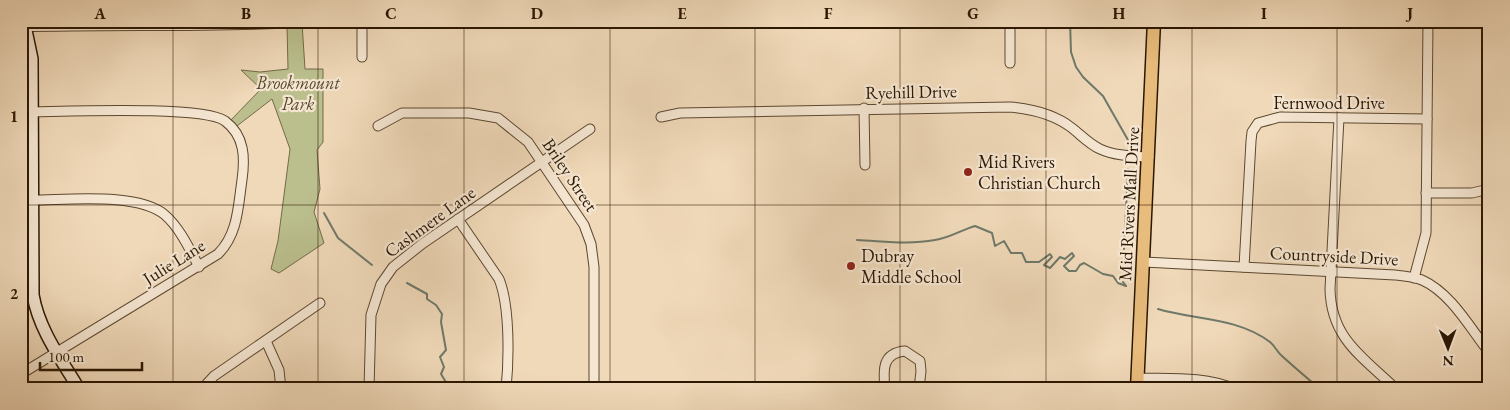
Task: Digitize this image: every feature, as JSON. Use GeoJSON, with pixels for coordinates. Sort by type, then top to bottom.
{"type":"FeatureCollection","features":[{"type":"Feature","properties":{"kind":"main road","name":"Mid Rivers Mall Drive"},"geometry":{"type":"LineString","coordinates":[[1138,383],[1154,21]]}},
{"type":"Feature","properties":{"kind":"street"},"geometry":{"type":"LineString","coordinates":[[79,389],[44,331],[35,308],[32,280],[33,200],[27,112],[32,59],[24,25],[256,26],[328,21]]}},
{"type":"Feature","properties":{"kind":"street"},"geometry":{"type":"LineString","coordinates":[[362,21],[362,57]]}},
{"type":"Feature","properties":{"kind":"street"},"geometry":{"type":"LineString","coordinates":[[664,21],[679,21]]}},
{"type":"Feature","properties":{"kind":"street"},"geometry":{"type":"LineString","coordinates":[[1010,21],[1010,64]]}},
{"type":"Feature","properties":{"kind":"street"},"geometry":{"type":"LineString","coordinates":[[1414,278],[1426,233],[1428,21]]}},
{"type":"Feature","properties":{"kind":"street","name":"Ryehill Drive"},"geometry":{"type":"LineString","coordinates":[[661,117],[680,114],[864,108],[1002,107],[1036,110],[1063,121],[1099,148],[1121,155],[1149,157]]}},
{"type":"Feature","properties":{"kind":"street"},"geometry":{"type":"LineString","coordinates":[[864,108],[865,165]]}},
{"type":"Feature","properties":{"kind":"street","name":"Julie Lane"},"geometry":{"type":"LineString","coordinates":[[21,374],[199,267],[225,247],[235,226],[244,151],[236,132],[223,120],[212,115],[196,112],[27,112]]}},
{"type":"Feature","properties":{"kind":"street","name":"Briley Street"},"geometry":{"type":"LineString","coordinates":[[378,126],[402,113],[485,115],[498,118],[519,132],[542,162],[584,225],[591,244],[594,267],[594,389]]}},
{"type":"Feature","properties":{"kind":"street","name":"Fernwood Drive"},"geometry":{"type":"LineString","coordinates":[[1244,267],[1250,141],[1255,127],[1263,120],[1274,118],[1339,118],[1427,120]]}},
{"type":"Feature","properties":{"kind":"street"},"geometry":{"type":"LineString","coordinates":[[1339,118],[1330,303],[1338,330],[1345,340],[1396,389]]}},
{"type":"Feature","properties":{"kind":"street","name":"Cashmere Lane"},"geometry":{"type":"LineString","coordinates":[[369,389],[370,315],[381,284],[393,267],[405,256],[590,129]]}},
{"type":"Feature","properties":{"kind":"street"},"geometry":{"type":"LineString","coordinates":[[1426,193],[1472,193],[1489,189]]}},
{"type":"Feature","properties":{"kind":"street"},"geometry":{"type":"LineString","coordinates":[[33,200],[126,200],[154,207],[174,225],[199,267]]}},
{"type":"Feature","properties":{"kind":"street"},"geometry":{"type":"LineString","coordinates":[[458,220],[499,279],[504,290],[506,309],[506,389]]}},
{"type":"Feature","properties":{"kind":"street","name":"Countryside Drive"},"geometry":{"type":"LineString","coordinates":[[1144,262],[1414,278],[1430,285],[1444,296],[1489,352]]}},
{"type":"Feature","properties":{"kind":"street"},"geometry":{"type":"LineString","coordinates":[[202,389],[214,376],[320,303]]}},
{"type":"Feature","properties":{"kind":"street"},"geometry":{"type":"LineString","coordinates":[[266,340],[279,370],[281,389]]}},
{"type":"Feature","properties":{"kind":"street"},"geometry":{"type":"LineString","coordinates":[[886,389],[883,374],[885,362],[894,353],[905,351],[911,353],[920,361],[919,389]]}},
{"type":"Feature","properties":{"kind":"street"},"geometry":{"type":"LineString","coordinates":[[1138,383],[1185,380],[1218,384],[1234,389]]}},
{"type":"Feature","properties":{"kind":"green space","name":"Brookmount Park"},"geometry":{"type":"Polygon","coordinates":[[[302,23],[305,69],[323,69],[323,142],[317,150],[320,189],[314,212],[324,243],[279,273],[271,269],[278,241],[290,149],[272,99],[233,129],[228,123],[261,89],[241,70],[260,72],[288,69],[287,24],[302,23]]]}},
{"type":"Feature","properties":{"kind":"waterway"},"geometry":{"type":"LineString","coordinates":[[1070,21],[1071,52],[1076,67],[1083,77],[1103,96],[1128,140]]}},
{"type":"Feature","properties":{"kind":"waterway"},"geometry":{"type":"LineString","coordinates":[[1124,249],[1128,169]]}},
{"type":"Feature","properties":{"kind":"waterway"},"geometry":{"type":"LineString","coordinates":[[324,213],[338,238],[372,265]]}},
{"type":"Feature","properties":{"kind":"waterway"},"geometry":{"type":"LineString","coordinates":[[857,240],[925,241],[946,238],[975,226],[992,233],[995,246],[1004,241],[1011,253],[1022,253],[1026,262],[1039,262],[1050,254],[1052,257],[1044,265],[1050,268],[1060,257],[1065,259],[1072,253],[1074,256],[1064,266],[1069,271],[1076,271],[1084,263],[1103,274],[1113,276],[1118,283],[1126,286]]}},
{"type":"Feature","properties":{"kind":"waterway"},"geometry":{"type":"LineString","coordinates":[[1123,282],[1126,286]]}},
{"type":"Feature","properties":{"kind":"waterway"},"geometry":{"type":"LineString","coordinates":[[407,283],[427,294],[427,299],[436,305],[442,314],[441,322],[446,350],[440,357],[444,367],[441,374],[450,389]]}},
{"type":"Feature","properties":{"kind":"waterway"},"geometry":{"type":"LineString","coordinates":[[1158,309],[1230,323],[1257,334],[1270,342],[1280,354],[1320,389]]}},
{"type":"Feature","properties":{"kind":"place","name":"Mid Rivers Christian Church"},"geometry":{"type":"Point","coordinates":[968,172]}},
{"type":"Feature","properties":{"kind":"place","name":"Dubray Middle School"},"geometry":{"type":"Point","coordinates":[851,266]}}]}
